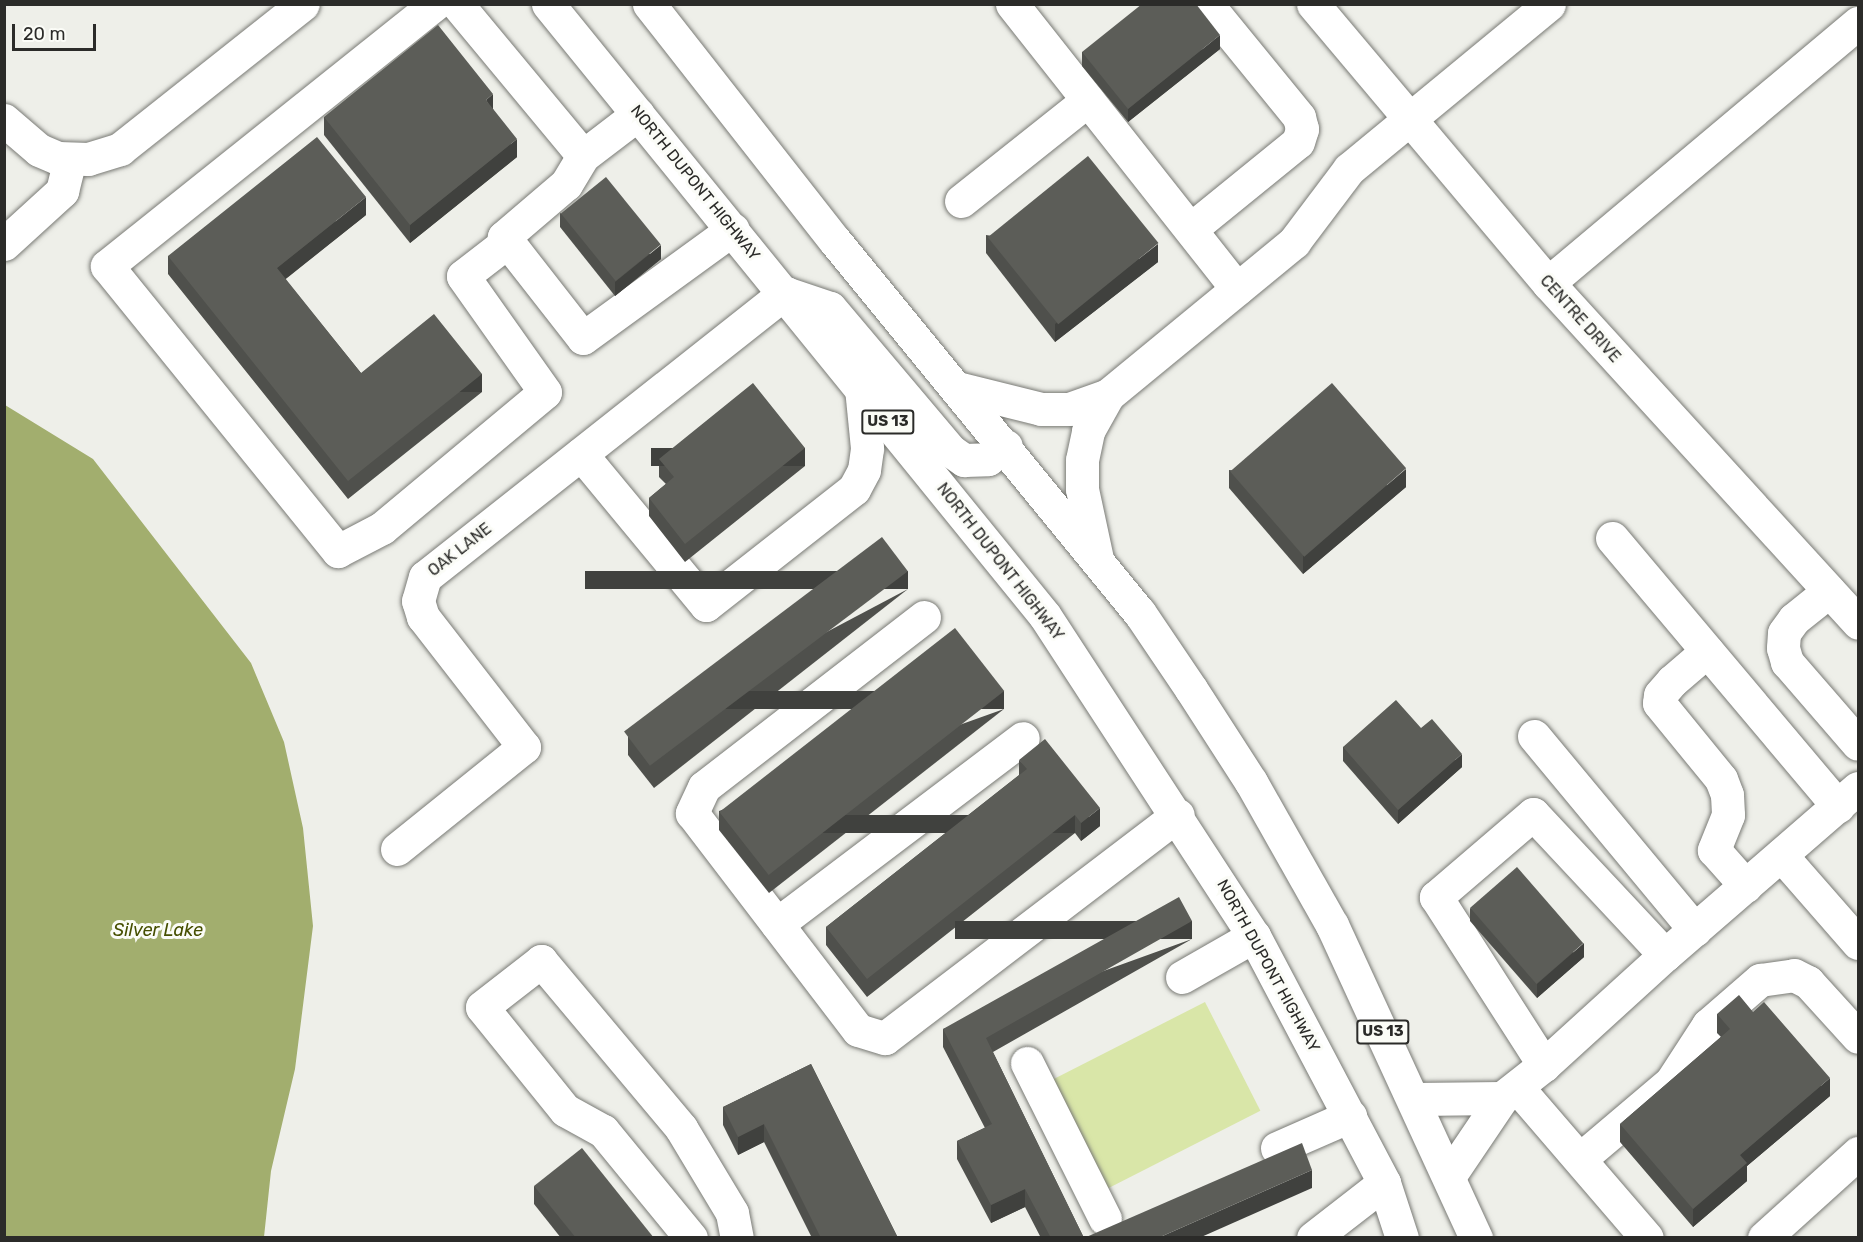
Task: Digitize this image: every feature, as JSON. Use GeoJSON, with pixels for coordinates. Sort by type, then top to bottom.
{"type":"FeatureCollection","features":[{"type":"Feature","properties":{"kind":"main road"},"geometry":{"type":"LineString","coordinates":[[4,120],[39,150],[70,160],[120,149],[303,4]]}},
{"type":"Feature","properties":{"kind":"main road"},"geometry":{"type":"LineString","coordinates":[[435,4],[107,266],[338,551],[382,528],[546,392],[463,276],[507,242]]}},
{"type":"Feature","properties":{"kind":"main road"},"geometry":{"type":"LineString","coordinates":[[457,4],[583,156]]}},
{"type":"Feature","properties":{"kind":"main road","name":"NORTH DUPONT HIGHWAY"},"geometry":{"type":"LineString","coordinates":[[548,4],[1045,616],[1178,815],[1254,936],[1384,1183],[1402,1238]]}},
{"type":"Feature","properties":{"kind":"main road","name":"US 13"},"geometry":{"type":"LineString","coordinates":[[649,4],[835,241],[1006,446],[1139,612],[1251,782],[1332,925],[1450,1175],[1476,1238]]}},
{"type":"Feature","properties":{"kind":"main road"},"geometry":{"type":"LineString","coordinates":[[1012,4],[1192,228],[1237,289]]}},
{"type":"Feature","properties":{"kind":"main road"},"geometry":{"type":"LineString","coordinates":[[1192,228],[1298,142],[1302,129],[1299,117],[1207,4]]}},
{"type":"Feature","properties":{"kind":"main road","name":"CENTRE DRIVE"},"geometry":{"type":"LineString","coordinates":[[1313,4],[1407,121],[1548,283],[1858,623]]}},
{"type":"Feature","properties":{"kind":"main road"},"geometry":{"type":"LineString","coordinates":[[957,387],[1041,409],[1069,409],[1108,395],[1294,242],[1349,169],[1549,4]]}},
{"type":"Feature","properties":{"kind":"main road"},"geometry":{"type":"LineString","coordinates":[[1548,283],[1858,23]]}},
{"type":"Feature","properties":{"kind":"main road"},"geometry":{"type":"LineString","coordinates":[[962,201],[1088,99]]}},
{"type":"Feature","properties":{"kind":"main road"},"geometry":{"type":"LineString","coordinates":[[638,114],[583,156],[566,184],[504,237],[583,338],[733,229]]}},
{"type":"Feature","properties":{"kind":"main road"},"geometry":{"type":"LineString","coordinates":[[4,243],[62,190],[70,160]]}},
{"type":"Feature","properties":{"kind":"main road"},"geometry":{"type":"LineString","coordinates":[[785,293],[830,308],[951,450],[964,460],[988,459],[1006,446]]}},
{"type":"Feature","properties":{"kind":"main road","name":"OAK LANE"},"geometry":{"type":"LineString","coordinates":[[397,849],[524,747],[423,617],[419,589],[424,578],[785,293]]}},
{"type":"Feature","properties":{"kind":"main road"},"geometry":{"type":"LineString","coordinates":[[581,454],[706,604],[854,489],[864,470],[867,448],[861,388]]}},
{"type":"Feature","properties":{"kind":"main road"},"geometry":{"type":"LineString","coordinates":[[1097,559],[1083,489],[1082,460],[1088,431],[1108,395]]}},
{"type":"Feature","properties":{"kind":"main road"},"geometry":{"type":"LineString","coordinates":[[1450,1175],[1510,1093],[1848,797],[1707,651],[1612,538]]}},
{"type":"Feature","properties":{"kind":"main road"},"geometry":{"type":"LineString","coordinates":[[1829,591],[1794,619],[1784,633],[1783,648],[1787,662],[1858,744]]}},
{"type":"Feature","properties":{"kind":"main road"},"geometry":{"type":"LineString","coordinates":[[924,617],[704,788],[692,813],[858,1030],[885,1038],[1178,815]]}},
{"type":"Feature","properties":{"kind":"main road"},"geometry":{"type":"LineString","coordinates":[[1707,651],[1672,681],[1660,695],[1659,703],[1712,766],[1727,795],[1728,816],[1714,850],[1746,885]]}},
{"type":"Feature","properties":{"kind":"main road"},"geometry":{"type":"LineString","coordinates":[[1534,736],[1695,930]]}},
{"type":"Feature","properties":{"kind":"main road"},"geometry":{"type":"LineString","coordinates":[[777,924],[1023,738]]}},
{"type":"Feature","properties":{"kind":"main road"},"geometry":{"type":"LineString","coordinates":[[1544,1065],[1436,897],[1533,814],[1665,955]]}},
{"type":"Feature","properties":{"kind":"main road"},"geometry":{"type":"LineString","coordinates":[[1782,855],[1858,943]]}},
{"type":"Feature","properties":{"kind":"main road"},"geometry":{"type":"LineString","coordinates":[[1182,977],[1254,936]]}},
{"type":"Feature","properties":{"kind":"main road"},"geometry":{"type":"LineString","coordinates":[[691,1238],[655,1189],[603,1131],[565,1110],[482,1007],[541,961],[681,1128],[732,1213],[736,1238]]}},
{"type":"Feature","properties":{"kind":"main road"},"geometry":{"type":"LineString","coordinates":[[1580,1159],[1671,1082],[1708,1025],[1760,980],[1794,975],[1808,982],[1858,1037]]}},
{"type":"Feature","properties":{"kind":"main road"},"geometry":{"type":"LineString","coordinates":[[1027,1063],[1105,1219]]}},
{"type":"Feature","properties":{"kind":"main road"},"geometry":{"type":"LineString","coordinates":[[1414,1099],[1510,1093],[1580,1159],[1647,1238]]}},
{"type":"Feature","properties":{"kind":"main road"},"geometry":{"type":"LineString","coordinates":[[1277,1148],[1350,1116]]}},
{"type":"Feature","properties":{"kind":"main road"},"geometry":{"type":"LineString","coordinates":[[1764,1238],[1858,1153]]}},
{"type":"Feature","properties":{"kind":"main road"},"geometry":{"type":"LineString","coordinates":[[1313,1238],[1384,1183]]}},
{"type":"Feature","properties":{"kind":"shaded area"},"geometry":{"type":"Polygon","coordinates":[[[1205,1002],[1260,1111],[1096,1194],[1041,1086],[1205,1002]]]}},
{"type":"Feature","properties":{"kind":"water","name":"Silver Lake"},"geometry":{"type":"Polygon","coordinates":[[[5,405],[93,459],[251,663],[284,742],[303,828],[313,926],[295,1069],[271,1171],[264,1237],[5,1237],[5,405]]]}},
{"type":"Feature","properties":{"kind":"building"},"geometry":{"type":"Polygon","coordinates":[[[1142,4],[1196,4],[1220,35],[1128,109],[1082,52],[1142,4]]]}},
{"type":"Feature","properties":{"kind":"building"},"geometry":{"type":"Polygon","coordinates":[[[438,25],[493,94],[486,100],[517,139],[410,225],[324,117],[438,25]]]}},
{"type":"Feature","properties":{"kind":"building"},"geometry":{"type":"Polygon","coordinates":[[[317,137],[366,197],[277,268],[361,373],[434,314],[482,374],[348,481],[168,256],[317,137]]]}},
{"type":"Feature","properties":{"kind":"building"},"geometry":{"type":"Polygon","coordinates":[[[1088,156],[1158,243],[1058,324],[988,237],[1088,156]]]}},
{"type":"Feature","properties":{"kind":"building"},"geometry":{"type":"Polygon","coordinates":[[[606,177],[661,245],[616,281],[561,214],[606,177]]]}},
{"type":"Feature","properties":{"kind":"building"},"geometry":{"type":"Polygon","coordinates":[[[753,383],[805,448],[685,544],[649,498],[674,477],[659,459],[753,383]]]}},
{"type":"Feature","properties":{"kind":"building"},"geometry":{"type":"Polygon","coordinates":[[[1332,383],[1406,468],[1304,557],[1230,472],[1332,383]]]}},
{"type":"Feature","properties":{"kind":"building"},"geometry":{"type":"Polygon","coordinates":[[[882,537],[908,571],[650,766],[624,731],[882,537]]]}},
{"type":"Feature","properties":{"kind":"building"},"geometry":{"type":"Polygon","coordinates":[[[955,628],[1004,691],[769,875],[719,812],[955,628]]]}},
{"type":"Feature","properties":{"kind":"building"},"geometry":{"type":"Polygon","coordinates":[[[1396,700],[1421,728],[1432,719],[1462,754],[1398,810],[1343,747],[1396,700]]]}},
{"type":"Feature","properties":{"kind":"building"},"geometry":{"type":"Polygon","coordinates":[[[1045,739],[1100,808],[1081,823],[1075,815],[867,979],[826,927],[1027,769],[1019,760],[1045,739]]]}},
{"type":"Feature","properties":{"kind":"building"},"geometry":{"type":"Polygon","coordinates":[[[1517,867],[1583,943],[1536,984],[1470,908],[1517,867]]]}},
{"type":"Feature","properties":{"kind":"building"},"geometry":{"type":"Polygon","coordinates":[[[1179,897],[1192,921],[986,1038],[1084,1238],[1051,1238],[1025,1189],[991,1205],[957,1141],[992,1124],[943,1029],[1179,897]]]}},
{"type":"Feature","properties":{"kind":"building"},"geometry":{"type":"Polygon","coordinates":[[[1739,995],[1753,1012],[1764,1002],[1830,1078],[1740,1155],[1747,1163],[1693,1209],[1620,1124],[1730,1029],[1717,1014],[1739,995]]]}},
{"type":"Feature","properties":{"kind":"building"},"geometry":{"type":"Polygon","coordinates":[[[811,1064],[898,1238],[821,1238],[764,1124],[738,1137],[723,1107],[811,1064]]]}},
{"type":"Feature","properties":{"kind":"building"},"geometry":{"type":"Polygon","coordinates":[[[1302,1143],[1312,1170],[1158,1238],[1084,1238],[1302,1143]]]}},
{"type":"Feature","properties":{"kind":"building"},"geometry":{"type":"Polygon","coordinates":[[[582,1148],[654,1238],[576,1238],[534,1186],[582,1148]]]}}]}
